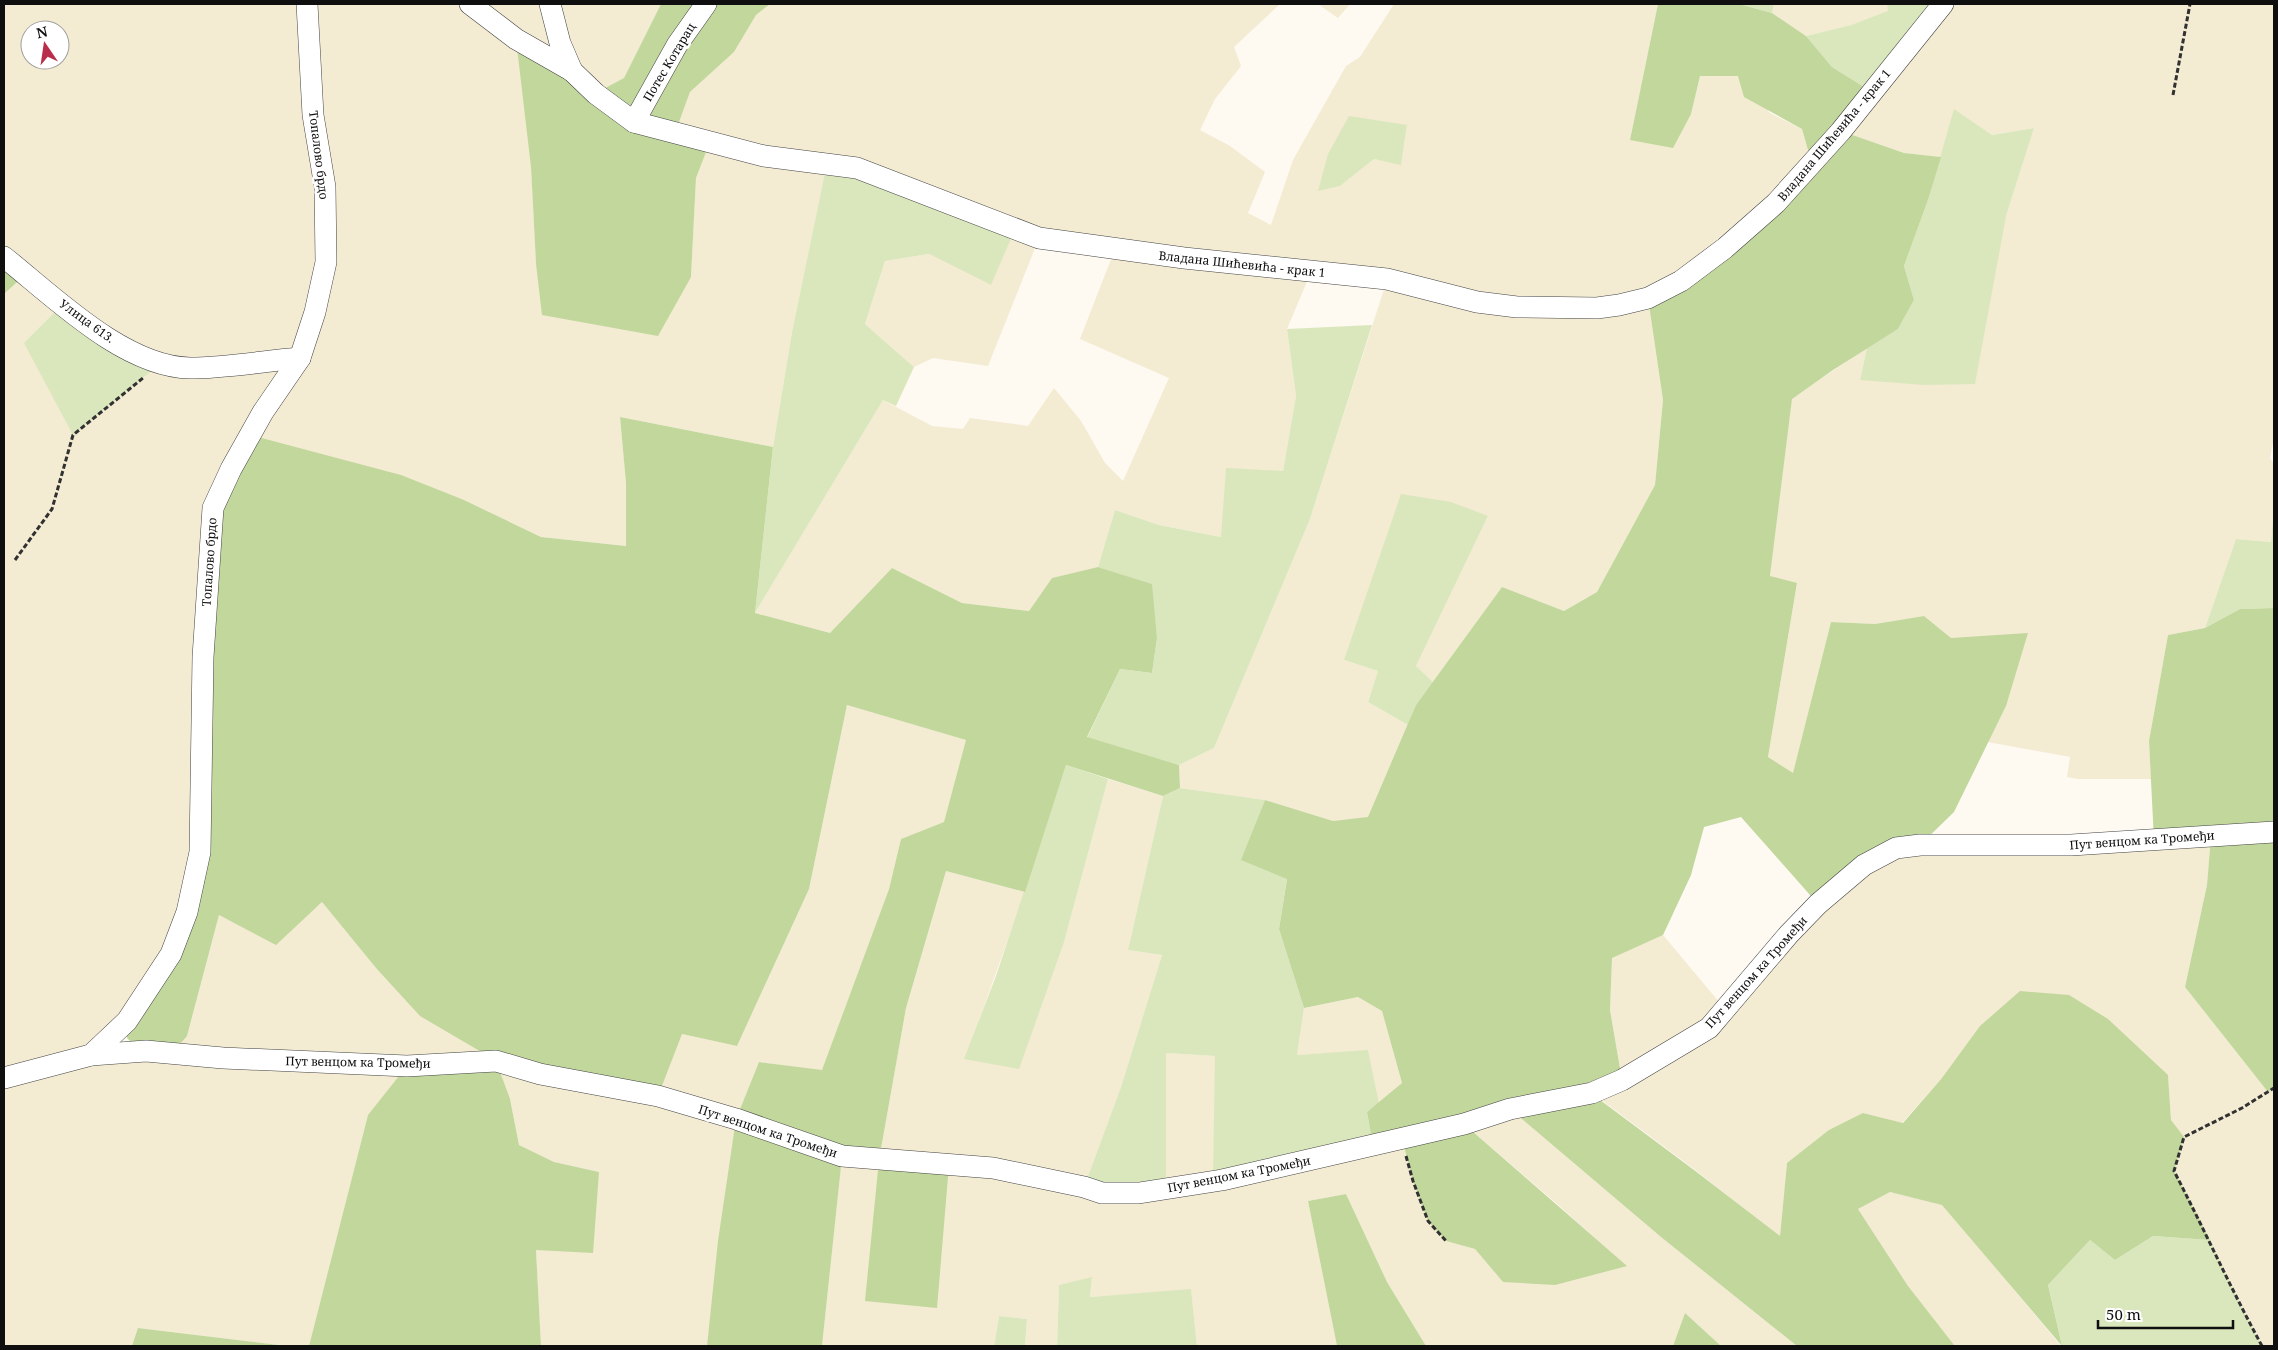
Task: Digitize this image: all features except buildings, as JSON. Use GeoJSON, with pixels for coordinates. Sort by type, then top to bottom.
{"type":"FeatureCollection","features":[{"type":"Feature","properties":{"kind":"street","name":"Топалово брдо"},"geometry":{"type":"LineString","coordinates":[[91,1055],[127,1021],[171,954],[187,912],[200,852],[203,657],[212,508],[231,469],[263,412],[300,358],[315,312],[326,262],[325,187],[313,115],[307,4]]}},
{"type":"Feature","properties":{"kind":"street","name":"Владана Шићевића - крак 1"},"geometry":{"type":"LineString","coordinates":[[470,4],[516,39],[572,71],[596,94],[634,122],[764,156],[857,168],[1039,238],[1184,258],[1387,279],[1477,302],[1517,307],[1597,308],[1648,298],[1681,281],[1725,248],[1769,210],[1841,131],[1943,4]]}},
{"type":"Feature","properties":{"kind":"street"},"geometry":{"type":"LineString","coordinates":[[550,4],[560,43],[572,71]]}},
{"type":"Feature","properties":{"kind":"street","name":"Потес Котарац"},"geometry":{"type":"LineString","coordinates":[[634,122],[677,45],[706,4]]}},
{"type":"Feature","properties":{"kind":"street","name":"Улица 613."},"geometry":{"type":"LineString","coordinates":[[4,257],[94,329],[125,349],[161,363],[189,368],[300,358]]}},
{"type":"Feature","properties":{"kind":"street","name":"Пут венцом ка Тромеђи"},"geometry":{"type":"LineString","coordinates":[[4,1078],[91,1055],[146,1051],[223,1058],[407,1066],[496,1061],[540,1074],[658,1096],[736,1119],[842,1156],[993,1168],[1084,1187],[1102,1193],[1139,1193],[1222,1180],[1464,1124],[1510,1109],[1592,1094],[1622,1080],[1709,1028],[1789,934],[1818,904],[1864,865],[1896,848],[1920,844],[2071,845],[2274,832]]}},
{"type":"Feature","properties":{"kind":"street"},"geometry":{"type":"LineString","coordinates":[[127,1021],[127,1038],[136,1047],[146,1051]]}},
{"type":"Feature","properties":{"kind":"path"},"geometry":{"type":"LineString","coordinates":[[2173,95],[2190,4]]}},
{"type":"Feature","properties":{"kind":"path"},"geometry":{"type":"LineString","coordinates":[[15,560],[52,509],[73,435],[161,363]]}},
{"type":"Feature","properties":{"kind":"path"},"geometry":{"type":"LineString","coordinates":[[2262,1346],[2174,1171],[2184,1137],[2242,1108],[2274,1088]]}},
{"type":"Feature","properties":{"kind":"path"},"geometry":{"type":"LineString","coordinates":[[1402,1138],[1413,1182],[1428,1221],[1446,1241]]}},
{"type":"Feature","properties":{"kind":"shaded area"},"geometry":{"type":"Polygon","coordinates":[[[4,4],[661,4],[624,78],[596,94],[531,167],[536,264],[691,277],[696,178],[710,142],[675,133],[690,92],[734,52],[756,15],[770,4],[1280,4],[1234,47],[1241,66],[1215,99],[1200,130],[1230,146],[1265,172],[1248,213],[1271,225],[1293,160],[1346,66],[1360,57],[1394,4],[1658,4],[1630,140],[1691,114],[1700,76],[1739,76],[1770,113],[1802,129],[1812,164],[1648,298],[1663,400],[1655,485],[1597,592],[1564,611],[1502,587],[1433,682],[1416,666],[1488,516],[1344,660],[1378,671],[1368,702],[1408,725],[1368,818],[1333,821],[1265,800],[1180,788],[1179,765],[1214,748],[1310,519],[1387,280],[1311,272],[1287,329],[1296,396],[1283,471],[1221,537],[1159,525],[1115,510],[1098,567],[1052,578],[1029,611],[962,603],[892,568],[830,633],[755,613],[883,400],[932,426],[963,429],[970,418],[1028,426],[1054,388],[1081,421],[1105,463],[1123,481],[1169,378],[1080,339],[1115,249],[1039,238],[988,366],[933,358],[914,367],[865,324],[885,261],[929,254],[991,285],[827,164],[792,332],[773,447],[620,417],[626,483],[627,546],[541,537],[464,500],[200,852],[171,954],[92,1054],[187,1036],[219,915],[276,944],[322,902],[376,968],[496,1061],[682,1034],[737,1046],[809,889],[847,705],[967,740],[944,822],[901,839],[889,889],[822,1071],[759,1062],[736,1119],[707,1346],[541,1346],[536,1250],[599,1172],[554,1162],[519,1145],[510,1099],[368,1115],[309,1346],[287,1346],[139,1328],[132,1346],[4,1346],[4,294],[26,274],[4,257],[4,4]],[[1407,125],[1319,190],[1340,186],[1374,159],[1401,164],[1407,125]]]}},
{"type":"Feature","properties":{"kind":"shaded area"},"geometry":{"type":"Polygon","coordinates":[[[1318,4],[1350,4],[1338,18],[1318,4]]]}},
{"type":"Feature","properties":{"kind":"shaded area"},"geometry":{"type":"Polygon","coordinates":[[[1774,4],[1887,4],[1889,11],[1851,25],[1806,36],[1772,13],[1774,4]]]}},
{"type":"Feature","properties":{"kind":"shaded area"},"geometry":{"type":"Polygon","coordinates":[[[1943,4],[2274,4],[2274,437],[2270,458],[2274,464],[2274,506],[2271,542],[2236,539],[2205,628],[2168,635],[2149,741],[2151,779],[2078,779],[2067,777],[2070,757],[1988,742],[2006,706],[1951,638],[1924,616],[1875,624],[1831,622],[1793,774],[1768,757],[1797,584],[1770,576],[1792,398],[1867,348],[1860,380],[2006,216],[2034,128],[1992,135],[1955,110],[1941,157],[1904,153],[1841,131],[1943,4]]]}},
{"type":"Feature","properties":{"kind":"shaded area"},"geometry":{"type":"Polygon","coordinates":[[[1108,779],[1163,796],[1128,950],[1162,955],[1121,1087],[1084,1187],[1166,1188],[1166,1053],[1215,1056],[1402,1138],[1413,1181],[1446,1241],[1475,1249],[1503,1282],[1626,1266],[1464,1124],[1510,1109],[1661,1237],[1797,1346],[1721,1346],[1685,1313],[1673,1346],[1426,1346],[1387,1282],[1346,1194],[1308,1201],[1337,1346],[1197,1346],[1191,1290],[1090,1297],[1092,1278],[1059,1285],[1057,1346],[1025,1346],[1027,1319],[999,1316],[994,1346],[822,1346],[842,1156],[879,1160],[906,1008],[946,871],[1025,892],[965,1059],[1064,942],[1108,779]]]}},
{"type":"Feature","properties":{"kind":"shaded area"},"geometry":{"type":"Polygon","coordinates":[[[2211,836],[2207,885],[2185,987],[2268,1092],[2274,1088],[2274,1346],[2262,1346],[2174,1171],[2183,1137],[2171,1120],[2168,1075],[1942,1078],[1902,1123],[1863,1113],[1787,1163],[1780,1237],[1694,1169],[1592,1093],[1622,1080],[1610,1010],[1612,957],[1663,935],[1725,1009],[1789,934],[1896,848],[2211,836]]]}},
{"type":"Feature","properties":{"kind":"shaded area"},"geometry":{"type":"Polygon","coordinates":[[[1358,997],[1382,1011],[1402,1083],[1379,1103],[1368,1051],[1297,1055],[1304,1008],[1358,997]]]}},
{"type":"Feature","properties":{"kind":"shaded area"},"geometry":{"type":"Polygon","coordinates":[[[1890,1192],[1942,1204],[2061,1346],[1952,1346],[1908,1286],[1858,1209],[1890,1192]]]}},
{"type":"Feature","properties":{"kind":"green space"},"geometry":{"type":"Polygon","coordinates":[[[661,4],[770,4],[756,15],[734,52],[690,92],[675,133],[710,142],[696,178],[691,277],[658,336],[542,315],[536,264],[531,167],[516,39],[596,93],[624,78],[661,4]]]}},
{"type":"Feature","properties":{"kind":"green space"},"geometry":{"type":"Polygon","coordinates":[[[1658,4],[1739,4],[1772,13],[1806,36],[1832,67],[1872,92],[1841,131],[1904,153],[1941,157],[1928,200],[1904,266],[1914,300],[1898,329],[1833,370],[1792,399],[1770,576],[1797,583],[1768,757],[1793,773],[1831,622],[1875,624],[1924,616],[1951,638],[2028,633],[2006,706],[1954,812],[1920,845],[1818,904],[1741,817],[1704,827],[1691,875],[1663,935],[1612,958],[1610,1010],[1622,1080],[1592,1094],[1780,1236],[1787,1163],[1829,1130],[1863,1113],[1903,1123],[1942,1078],[1980,1026],[2020,991],[2069,995],[2108,1019],[2168,1075],[2171,1120],[2184,1137],[2174,1171],[2210,1240],[2153,1236],[2115,1260],[2090,1240],[2048,1285],[2062,1346],[1942,1205],[1890,1192],[1858,1209],[1908,1286],[1954,1345],[1797,1346],[1661,1237],[1510,1109],[1464,1124],[1627,1266],[1555,1285],[1503,1282],[1475,1249],[1446,1241],[1428,1221],[1413,1181],[1402,1139],[1373,1145],[1367,1112],[1402,1083],[1382,1011],[1358,997],[1304,1008],[1279,929],[1287,879],[1241,860],[1265,800],[1333,821],[1368,817],[1416,705],[1502,587],[1564,611],[1597,592],[1655,485],[1663,400],[1648,298],[1812,164],[1802,129],[1744,97],[1738,76],[1700,76],[1691,114],[1673,148],[1630,140],[1658,4]]]}},
{"type":"Feature","properties":{"kind":"green space"},"geometry":{"type":"Polygon","coordinates":[[[1739,4],[1774,4],[1772,13],[1739,4]]]}},
{"type":"Feature","properties":{"kind":"green space"},"geometry":{"type":"Polygon","coordinates":[[[1887,4],[1943,4],[1872,92],[1832,67],[1806,36],[1851,25],[1888,11],[1887,4]]]}},
{"type":"Feature","properties":{"kind":"green space"},"geometry":{"type":"Polygon","coordinates":[[[1954,109],[1992,135],[2034,128],[2006,216],[1975,384],[1924,385],[1860,380],[1867,348],[1898,329],[1914,300],[1904,266],[1928,200],[1954,109]]]}},
{"type":"Feature","properties":{"kind":"green space"},"geometry":{"type":"Polygon","coordinates":[[[1349,116],[1407,125],[1401,165],[1374,159],[1340,186],[1318,191],[1328,154],[1349,116]]]}},
{"type":"Feature","properties":{"kind":"green space"},"geometry":{"type":"Polygon","coordinates":[[[827,163],[1015,229],[991,285],[929,254],[885,261],[865,324],[914,367],[896,406],[883,400],[755,613],[773,447],[792,332],[827,163]]]}},
{"type":"Feature","properties":{"kind":"green space"},"geometry":{"type":"Polygon","coordinates":[[[4,257],[26,274],[4,294],[4,257]]]}},
{"type":"Feature","properties":{"kind":"green space"},"geometry":{"type":"Polygon","coordinates":[[[63,304],[161,363],[73,435],[24,343],[63,304]]]}},
{"type":"Feature","properties":{"kind":"green space"},"geometry":{"type":"Polygon","coordinates":[[[1372,325],[1310,519],[1214,748],[1179,765],[1087,738],[1120,669],[1152,673],[1157,638],[1151,584],[1098,567],[1115,510],[1159,525],[1221,537],[1226,468],[1283,471],[1296,396],[1287,329],[1372,325]]]}},
{"type":"Feature","properties":{"kind":"green space"},"geometry":{"type":"Polygon","coordinates":[[[620,417],[773,447],[755,613],[830,633],[892,568],[962,603],[1029,611],[1052,578],[1098,567],[1152,584],[1157,638],[1152,673],[1120,669],[1087,737],[1179,765],[1180,788],[1163,796],[1066,765],[1025,892],[946,871],[906,1008],[879,1160],[842,1157],[822,1346],[707,1346],[718,1241],[736,1119],[759,1062],[822,1070],[889,889],[901,839],[944,822],[966,740],[847,705],[809,889],[737,1046],[682,1034],[658,1096],[496,1061],[510,1099],[519,1145],[554,1162],[599,1172],[593,1253],[536,1250],[541,1346],[309,1346],[368,1115],[407,1066],[495,1060],[420,1016],[376,968],[322,902],[276,945],[219,915],[187,1036],[173,1052],[136,1047],[127,1038],[127,1021],[187,912],[213,508],[250,435],[401,475],[464,500],[541,537],[626,546],[626,483],[620,417]]]}},
{"type":"Feature","properties":{"kind":"green space"},"geometry":{"type":"Polygon","coordinates":[[[1401,494],[1451,502],[1488,516],[1416,666],[1433,682],[1416,705],[1408,725],[1368,702],[1378,671],[1344,660],[1401,494]]]}},
{"type":"Feature","properties":{"kind":"green space"},"geometry":{"type":"Polygon","coordinates":[[[2274,506],[2274,608],[2240,609],[2205,628],[2236,539],[2271,542],[2274,506]]]}},
{"type":"Feature","properties":{"kind":"green space"},"geometry":{"type":"Polygon","coordinates":[[[2274,608],[2274,1088],[2268,1092],[2185,987],[2207,885],[2211,836],[2154,840],[2149,741],[2168,635],[2205,628],[2240,609],[2274,608]]]}},
{"type":"Feature","properties":{"kind":"green space"},"geometry":{"type":"Polygon","coordinates":[[[1066,765],[1108,779],[1064,942],[1019,1069],[964,1059],[996,976],[1066,765]]]}},
{"type":"Feature","properties":{"kind":"green space"},"geometry":{"type":"Polygon","coordinates":[[[1180,788],[1265,800],[1242,860],[1287,878],[1279,929],[1304,1008],[1297,1055],[1368,1050],[1379,1103],[1367,1112],[1373,1145],[1213,1181],[1215,1056],[1166,1053],[1166,1188],[1084,1187],[1121,1087],[1162,955],[1128,950],[1163,796],[1180,788]]]}},
{"type":"Feature","properties":{"kind":"green space"},"geometry":{"type":"Polygon","coordinates":[[[879,1160],[949,1165],[937,1308],[865,1301],[879,1160]]]}},
{"type":"Feature","properties":{"kind":"green space"},"geometry":{"type":"Polygon","coordinates":[[[1346,1194],[1387,1282],[1426,1346],[1337,1346],[1308,1201],[1346,1194]]]}},
{"type":"Feature","properties":{"kind":"green space"},"geometry":{"type":"Polygon","coordinates":[[[2153,1236],[2210,1240],[2262,1346],[2062,1346],[2048,1285],[2090,1240],[2115,1260],[2153,1236]]]}},
{"type":"Feature","properties":{"kind":"green space"},"geometry":{"type":"Polygon","coordinates":[[[1092,1277],[1090,1297],[1191,1289],[1197,1346],[1057,1346],[1059,1285],[1092,1277]]]}},
{"type":"Feature","properties":{"kind":"green space"},"geometry":{"type":"Polygon","coordinates":[[[1685,1313],[1721,1346],[1673,1346],[1685,1313]]]}},
{"type":"Feature","properties":{"kind":"green space"},"geometry":{"type":"Polygon","coordinates":[[[999,1316],[1027,1319],[1025,1346],[994,1346],[999,1316]]]}},
{"type":"Feature","properties":{"kind":"green space"},"geometry":{"type":"Polygon","coordinates":[[[138,1328],[287,1346],[132,1346],[138,1328]]]}}]}
